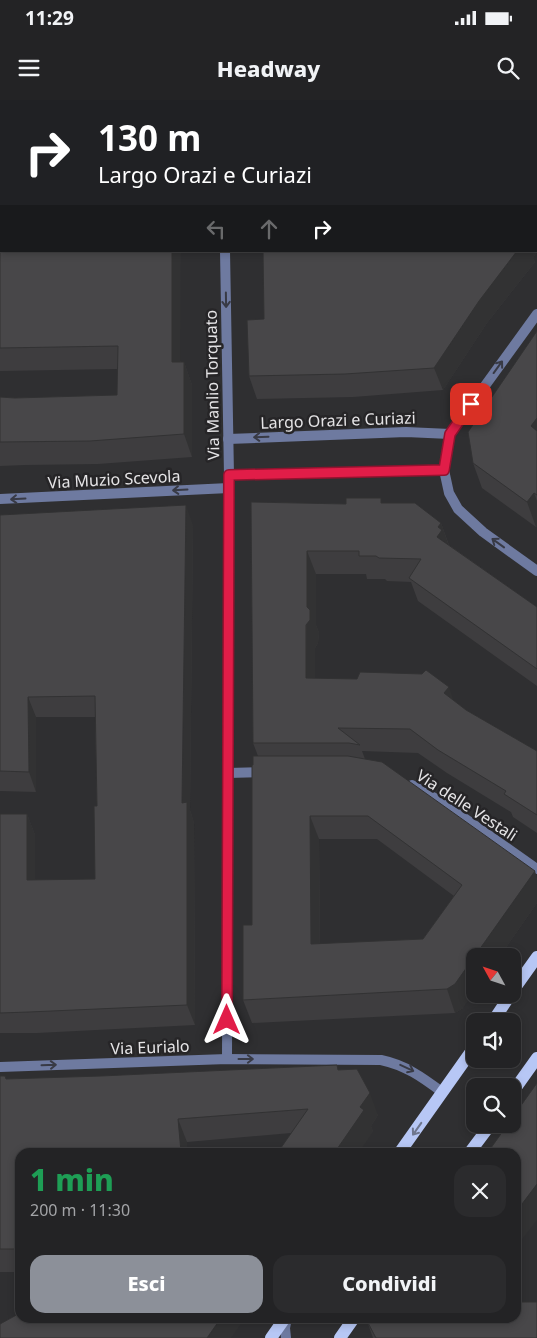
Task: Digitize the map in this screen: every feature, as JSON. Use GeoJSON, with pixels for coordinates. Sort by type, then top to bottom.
{"type":"FeatureCollection","features":[{"type":"Feature","properties":{"kind":"main road"},"geometry":{"type":"LineString","coordinates":[[521,980],[537,957]]}},
{"type":"Feature","properties":{"kind":"main road"},"geometry":{"type":"LineString","coordinates":[[521,1080],[537,1058]]}},
{"type":"Feature","properties":{"kind":"main road"},"geometry":{"type":"LineString","coordinates":[[403,1148],[466,1059]]}},
{"type":"Feature","properties":{"kind":"main road"},"geometry":{"type":"LineString","coordinates":[[473,1148],[484,1133]]}},
{"type":"Feature","properties":{"kind":"main road"},"geometry":{"type":"LineString","coordinates":[[270,1338],[282,1323]]}},
{"type":"Feature","properties":{"kind":"main road"},"geometry":{"type":"LineString","coordinates":[[340,1338],[350,1323]]}},
{"type":"Feature","properties":{"kind":"street","name":"Via Manlio Torquato"},"geometry":{"type":"LineString","coordinates":[[226,252],[229,475],[227,1059]]}},
{"type":"Feature","properties":{"kind":"street"},"geometry":{"type":"LineString","coordinates":[[537,314],[450,434],[444,470],[452,501],[465,517],[537,572]]}},
{"type":"Feature","properties":{"kind":"street","name":"Largo Orazi e Curiazi"},"geometry":{"type":"LineString","coordinates":[[228,438],[417,431],[450,434]]}},
{"type":"Feature","properties":{"kind":"street"},"geometry":{"type":"LineString","coordinates":[[229,475],[444,470]]}},
{"type":"Feature","properties":{"kind":"street","name":"Via Muzio Scevola"},"geometry":{"type":"LineString","coordinates":[[0,500],[229,488]]}},
{"type":"Feature","properties":{"kind":"street"},"geometry":{"type":"LineString","coordinates":[[228,773],[278,772]]}},
{"type":"Feature","properties":{"kind":"street","name":"Via delle Vestali"},"geometry":{"type":"LineString","coordinates":[[404,782],[440,801],[537,869]]}},
{"type":"Feature","properties":{"kind":"street","name":"Via Eurialo"},"geometry":{"type":"LineString","coordinates":[[0,1067],[227,1059],[381,1060],[410,1070],[442,1092]]}},
{"type":"Feature","properties":{"kind":"street"},"geometry":{"type":"LineString","coordinates":[[286,1323],[286,1338]]}},
{"type":"Feature","properties":{"kind":"building"},"geometry":{"type":"Polygon","coordinates":[[[0,252],[172,252],[172,362],[184,362],[184,434],[90,441],[0,442],[0,397],[117,395],[118,346],[0,348],[0,252]]]}},
{"type":"Feature","properties":{"kind":"building"},"geometry":{"type":"Polygon","coordinates":[[[263,252],[516,252],[479,301],[434,368],[345,374],[249,376],[247,320],[264,319],[263,252]]]}},
{"type":"Feature","properties":{"kind":"building"},"geometry":{"type":"Polygon","coordinates":[[[537,331],[537,418],[531,426],[537,431],[537,495],[534,493],[527,502],[473,463],[468,432],[537,331]]]}},
{"type":"Feature","properties":{"kind":"building"},"geometry":{"type":"Polygon","coordinates":[[[346,498],[381,498],[381,503],[415,503],[441,523],[438,527],[442,530],[437,537],[537,607],[537,669],[409,578],[421,559],[359,556],[359,551],[307,551],[307,607],[310,610],[310,620],[306,625],[306,678],[357,679],[360,672],[422,674],[426,670],[449,687],[444,693],[466,710],[537,751],[537,815],[504,794],[506,791],[438,750],[410,729],[338,728],[360,745],[349,743],[253,743],[251,502],[346,504],[346,498]]]}},
{"type":"Feature","properties":{"kind":"building"},"geometry":{"type":"Polygon","coordinates":[[[186,505],[182,803],[187,802],[187,1005],[0,1013],[0,814],[27,814],[27,880],[95,879],[94,806],[97,806],[95,696],[28,697],[29,772],[0,771],[0,515],[186,505]]]}},
{"type":"Feature","properties":{"kind":"building"},"geometry":{"type":"Polygon","coordinates":[[[253,756],[348,756],[382,762],[535,871],[480,948],[466,948],[466,968],[455,984],[447,989],[243,1000],[243,925],[252,925],[253,756]],[[310,816],[311,944],[423,939],[462,885],[368,816],[310,816]]]}},
{"type":"Feature","properties":{"kind":"building"},"geometry":{"type":"Polygon","coordinates":[[[337,1065],[338,1070],[357,1069],[370,1093],[360,1107],[364,1110],[338,1148],[281,1148],[308,1109],[178,1119],[181,1148],[15,1148],[15,1249],[0,1249],[0,1076],[5,1076],[6,1079],[337,1065]]]}},
{"type":"Feature","properties":{"kind":"building"},"geometry":{"type":"Polygon","coordinates":[[[537,1083],[537,1184],[521,1205],[521,1148],[491,1148],[502,1133],[521,1133],[521,1105],[537,1083]]]}},
{"type":"Feature","properties":{"kind":"building"},"geometry":{"type":"Polygon","coordinates":[[[521,1302],[537,1302],[537,1338],[376,1338],[368,1323],[521,1323],[521,1302]]]}},
{"type":"Feature","properties":{"kind":"building"},"geometry":{"type":"Polygon","coordinates":[[[15,1316],[15,1323],[218,1323],[207,1338],[0,1338],[0,1324],[15,1316]]]}},
{"type":"Feature","properties":{"kind":"route"},"geometry":{"type":"LineString","coordinates":[[227,1020],[229,475],[444,470],[450,434],[471,404]]}}]}
